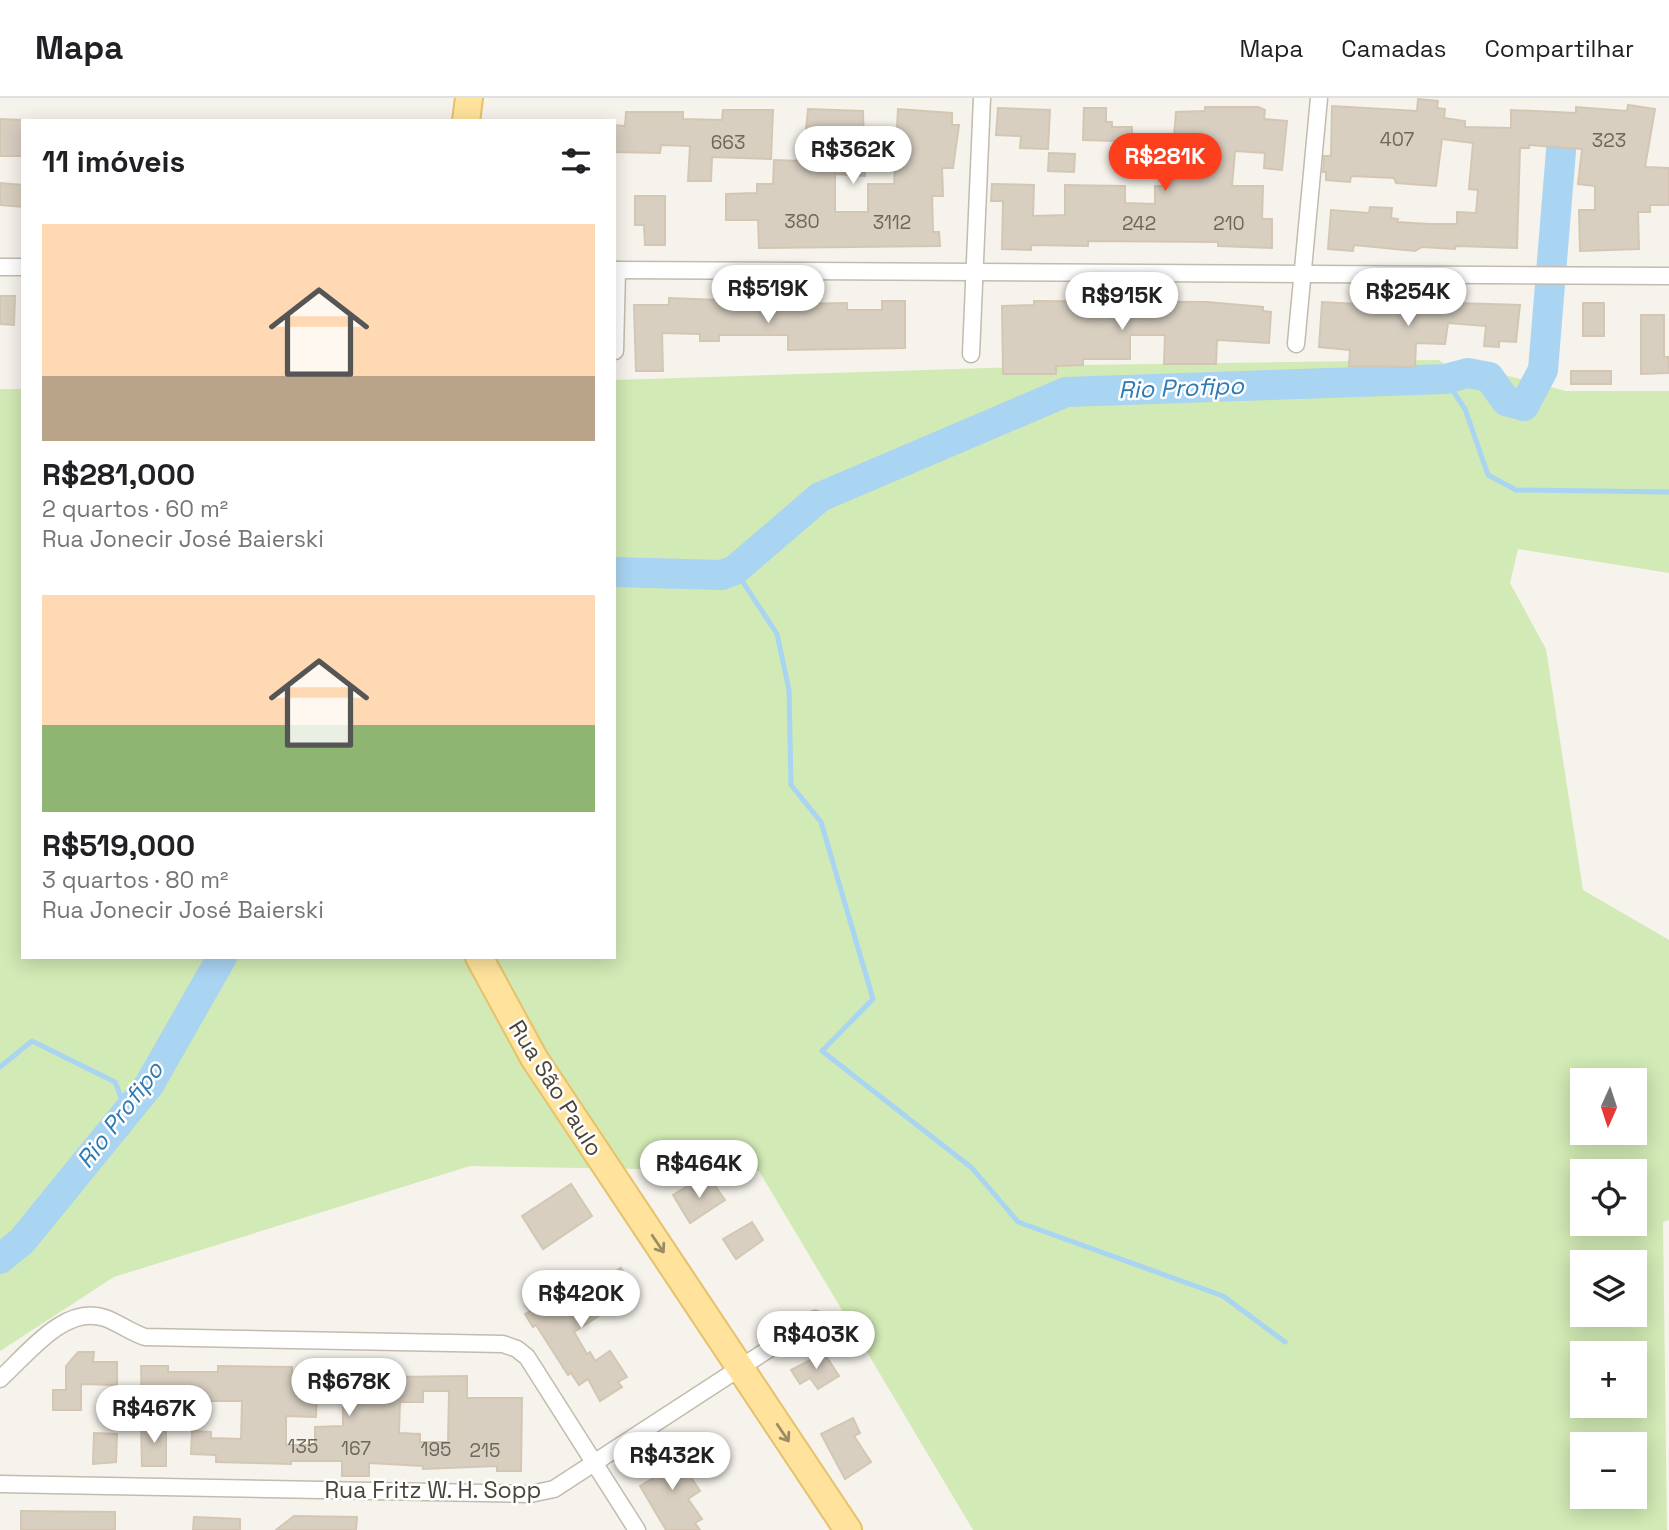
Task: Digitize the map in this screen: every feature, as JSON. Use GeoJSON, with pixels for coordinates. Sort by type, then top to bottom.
{"type":"FeatureCollection","features":[{"type":"Feature","properties":{"kind":"main road"},"geometry":{"type":"LineString","coordinates":[[466,119],[470,98]]}},
{"type":"Feature","properties":{"kind":"main road","name":"Rua São Paulo"},"geometry":{"type":"LineString","coordinates":[[480,959],[534,1058],[848,1530]]}},
{"type":"Feature","properties":{"kind":"street"},"geometry":{"type":"LineString","coordinates":[[971,354],[982,98]]}},
{"type":"Feature","properties":{"kind":"street"},"geometry":{"type":"LineString","coordinates":[[1296,344],[1319,98]]}},
{"type":"Feature","properties":{"kind":"street"},"geometry":{"type":"LineString","coordinates":[[0,267],[21,267]]}},
{"type":"Feature","properties":{"kind":"street"},"geometry":{"type":"LineString","coordinates":[[616,270],[1669,276]]}},
{"type":"Feature","properties":{"kind":"street"},"geometry":{"type":"LineString","coordinates":[[0,1379],[66,1320],[84,1315],[104,1318],[145,1337],[503,1344],[517,1349],[527,1357],[636,1530]]}},
{"type":"Feature","properties":{"kind":"street","name":"Rua Fritz W. H. Sopp"},"geometry":{"type":"LineString","coordinates":[[0,1484],[530,1494],[554,1489],[595,1464],[815,1319]]}},
{"type":"Feature","properties":{"kind":"green space"},"geometry":{"type":"Polygon","coordinates":[[[1439,360],[1477,387],[1505,375],[1566,391],[1669,391],[1669,573],[1518,549],[1510,583],[1546,649],[1583,890],[1669,940],[1669,1220],[1663,1222],[1667,1530],[973,1530],[759,1171],[470,1166],[114,1277],[0,1351],[0,389],[21,389],[21,959],[616,959],[616,380],[1080,365],[1439,360]]]}},
{"type":"Feature","properties":{"kind":"building"},"geometry":{"type":"Polygon","coordinates":[[[1418,99],[1438,101],[1437,108],[1445,109],[1444,118],[1465,121],[1465,127],[1511,128],[1511,110],[1576,113],[1576,107],[1627,111],[1628,105],[1655,109],[1645,167],[1669,168],[1669,205],[1650,205],[1650,212],[1638,212],[1639,249],[1580,251],[1579,210],[1595,210],[1595,186],[1578,184],[1582,149],[1529,145],[1529,148],[1520,148],[1517,248],[1422,247],[1415,251],[1354,245],[1353,251],[1328,249],[1331,210],[1369,213],[1370,207],[1392,208],[1391,218],[1398,219],[1397,222],[1430,224],[1457,224],[1457,212],[1476,213],[1478,190],[1469,189],[1473,143],[1442,139],[1436,186],[1396,183],[1394,178],[1351,176],[1350,182],[1326,180],[1326,172],[1323,172],[1324,156],[1331,156],[1332,106],[1417,111],[1418,99]]]}},
{"type":"Feature","properties":{"kind":"building"},"geometry":{"type":"Polygon","coordinates":[[[1205,107],[1258,107],[1265,110],[1264,119],[1287,121],[1282,170],[1264,168],[1265,153],[1235,151],[1232,186],[1263,186],[1262,219],[1272,219],[1272,248],[1218,246],[1218,242],[1088,241],[1088,246],[1031,245],[1031,250],[1002,249],[1003,201],[991,201],[992,184],[1034,185],[1033,216],[1065,215],[1065,185],[1125,186],[1125,203],[1155,204],[1155,186],[1170,186],[1176,112],[1205,111],[1205,107]]]}},
{"type":"Feature","properties":{"kind":"building"},"geometry":{"type":"Polygon","coordinates":[[[998,108],[1050,110],[1048,149],[1020,148],[1021,136],[996,135],[998,108]]]}},
{"type":"Feature","properties":{"kind":"building"},"geometry":{"type":"Polygon","coordinates":[[[1084,108],[1106,108],[1106,122],[1112,122],[1112,127],[1132,127],[1132,145],[1118,146],[1118,141],[1083,140],[1084,108]]]}},
{"type":"Feature","properties":{"kind":"building"},"geometry":{"type":"Polygon","coordinates":[[[808,109],[863,111],[865,176],[835,174],[835,212],[868,212],[868,184],[894,184],[898,109],[952,113],[952,125],[959,125],[953,168],[942,168],[943,196],[932,196],[933,232],[939,232],[940,246],[759,248],[758,220],[726,220],[726,194],[757,193],[757,184],[773,184],[774,160],[803,161],[808,109]]]}},
{"type":"Feature","properties":{"kind":"building"},"geometry":{"type":"Polygon","coordinates":[[[723,110],[773,110],[771,159],[712,157],[711,181],[688,181],[690,146],[661,145],[660,153],[616,152],[616,125],[625,126],[626,112],[683,112],[683,119],[722,120],[723,110]]]}},
{"type":"Feature","properties":{"kind":"building"},"geometry":{"type":"Polygon","coordinates":[[[0,119],[21,120],[21,156],[0,156],[0,119]]]}},
{"type":"Feature","properties":{"kind":"building"},"geometry":{"type":"Polygon","coordinates":[[[1049,153],[1075,154],[1074,172],[1048,171],[1049,153]]]}},
{"type":"Feature","properties":{"kind":"building"},"geometry":{"type":"Polygon","coordinates":[[[0,183],[21,185],[21,207],[0,205],[0,183]]]}},
{"type":"Feature","properties":{"kind":"building"},"geometry":{"type":"Polygon","coordinates":[[[635,196],[665,196],[665,245],[645,245],[644,225],[635,225],[635,196]]]}},
{"type":"Feature","properties":{"kind":"building"},"geometry":{"type":"Polygon","coordinates":[[[0,296],[15,296],[14,325],[0,324],[0,296]]]}},
{"type":"Feature","properties":{"kind":"building"},"geometry":{"type":"Polygon","coordinates":[[[669,298],[719,300],[719,304],[788,301],[788,304],[847,303],[847,310],[882,310],[882,301],[905,301],[905,348],[788,350],[788,335],[719,335],[719,341],[700,341],[700,334],[662,333],[663,371],[636,371],[634,305],[669,305],[669,298]]]}},
{"type":"Feature","properties":{"kind":"building"},"geometry":{"type":"Polygon","coordinates":[[[1034,301],[1207,302],[1263,307],[1263,311],[1271,312],[1269,343],[1217,340],[1216,364],[1164,364],[1165,335],[1130,335],[1130,359],[1083,359],[1083,365],[1056,366],[1056,374],[1003,374],[1002,306],[1034,305],[1034,301]]]}},
{"type":"Feature","properties":{"kind":"building"},"geometry":{"type":"Polygon","coordinates":[[[1395,301],[1520,305],[1516,342],[1499,341],[1499,347],[1484,346],[1486,326],[1448,323],[1445,344],[1416,343],[1415,367],[1349,366],[1350,350],[1319,347],[1322,302],[1395,306],[1395,301]]]}},
{"type":"Feature","properties":{"kind":"building"},"geometry":{"type":"Polygon","coordinates":[[[1583,303],[1604,303],[1604,336],[1583,336],[1583,303]]]}},
{"type":"Feature","properties":{"kind":"building"},"geometry":{"type":"Polygon","coordinates":[[[1641,315],[1664,315],[1664,357],[1668,357],[1669,373],[1641,374],[1641,315]]]}},
{"type":"Feature","properties":{"kind":"building"},"geometry":{"type":"Polygon","coordinates":[[[1571,371],[1611,371],[1611,384],[1571,384],[1571,371]]]}},
{"type":"Feature","properties":{"kind":"building"},"geometry":{"type":"Polygon","coordinates":[[[711,1180],[725,1200],[690,1223],[673,1195],[689,1185],[693,1191],[711,1180]]]}},
{"type":"Feature","properties":{"kind":"building"},"geometry":{"type":"Polygon","coordinates":[[[571,1184],[592,1216],[543,1249],[522,1216],[571,1184]]]}},
{"type":"Feature","properties":{"kind":"building"},"geometry":{"type":"Polygon","coordinates":[[[752,1222],[763,1240],[736,1259],[723,1239],[752,1222]]]}},
{"type":"Feature","properties":{"kind":"building"},"geometry":{"type":"Polygon","coordinates":[[[621,1268],[636,1292],[574,1332],[587,1354],[590,1352],[595,1361],[610,1351],[627,1377],[618,1382],[622,1387],[600,1401],[588,1379],[579,1385],[571,1373],[568,1375],[536,1325],[533,1327],[525,1314],[530,1311],[526,1306],[560,1284],[571,1301],[621,1268]]]}},
{"type":"Feature","properties":{"kind":"building"},"geometry":{"type":"Polygon","coordinates":[[[78,1352],[94,1352],[93,1362],[117,1362],[117,1385],[81,1384],[81,1410],[53,1410],[53,1390],[66,1390],[66,1366],[78,1352]]]}},
{"type":"Feature","properties":{"kind":"building"},"geometry":{"type":"Polygon","coordinates":[[[824,1353],[839,1376],[818,1389],[810,1378],[800,1384],[791,1370],[824,1353]]]}},
{"type":"Feature","properties":{"kind":"building"},"geometry":{"type":"Polygon","coordinates":[[[141,1366],[168,1366],[168,1372],[218,1372],[218,1366],[292,1367],[292,1384],[318,1385],[318,1366],[370,1366],[370,1369],[394,1370],[394,1377],[467,1376],[467,1398],[522,1398],[521,1471],[497,1471],[497,1466],[423,1469],[423,1466],[369,1463],[369,1476],[342,1476],[342,1461],[291,1461],[291,1464],[216,1462],[216,1455],[191,1454],[192,1431],[211,1432],[211,1438],[241,1439],[242,1401],[142,1401],[141,1366]],[[317,1391],[316,1417],[286,1416],[286,1445],[315,1445],[315,1427],[343,1426],[343,1397],[317,1396],[317,1391]],[[423,1391],[423,1402],[400,1402],[399,1433],[420,1434],[420,1442],[448,1442],[449,1391],[423,1391]]]}},
{"type":"Feature","properties":{"kind":"building"},"geometry":{"type":"Polygon","coordinates":[[[853,1418],[860,1433],[854,1436],[871,1462],[845,1479],[821,1434],[853,1418]]]}},
{"type":"Feature","properties":{"kind":"building"},"geometry":{"type":"Polygon","coordinates":[[[141,1424],[166,1426],[166,1466],[142,1466],[141,1424]]]}},
{"type":"Feature","properties":{"kind":"building"},"geometry":{"type":"Polygon","coordinates":[[[94,1433],[117,1434],[116,1462],[93,1464],[94,1433]]]}},
{"type":"Feature","properties":{"kind":"building"},"geometry":{"type":"Polygon","coordinates":[[[669,1445],[700,1491],[688,1499],[702,1519],[695,1523],[700,1530],[666,1530],[640,1486],[658,1475],[647,1459],[669,1445]]]}},
{"type":"Feature","properties":{"kind":"building"},"geometry":{"type":"Polygon","coordinates":[[[21,1511],[115,1512],[115,1530],[21,1530],[21,1511]]]}},
{"type":"Feature","properties":{"kind":"building"},"geometry":{"type":"Polygon","coordinates":[[[294,1516],[357,1517],[356,1530],[276,1530],[294,1516]]]}},
{"type":"Feature","properties":{"kind":"building"},"geometry":{"type":"Polygon","coordinates":[[[194,1517],[240,1519],[240,1530],[193,1530],[194,1517]]]}},
{"type":"Feature","properties":{"kind":"waterway","name":"Rio Profipo"},"geometry":{"type":"LineString","coordinates":[[616,572],[722,575],[735,570],[820,497],[1066,392],[1445,379],[1468,373],[1489,377],[1506,401],[1524,406],[1543,370],[1561,151]]}},
{"type":"Feature","properties":{"kind":"waterway"},"geometry":{"type":"LineString","coordinates":[[1445,379],[1465,409],[1488,475],[1516,490],[1669,492]]}},
{"type":"Feature","properties":{"kind":"waterway"},"geometry":{"type":"LineString","coordinates":[[735,570],[777,634],[789,690],[791,785],[821,822],[873,999],[822,1051],[972,1168],[1018,1222],[1223,1296],[1285,1342]]}},
{"type":"Feature","properties":{"kind":"waterway","name":"Rio Profipo"},"geometry":{"type":"LineString","coordinates":[[0,1259],[22,1241],[149,1085],[221,959]]}},
{"type":"Feature","properties":{"kind":"waterway"},"geometry":{"type":"LineString","coordinates":[[0,1067],[32,1041],[115,1082],[127,1112]]}}]}
